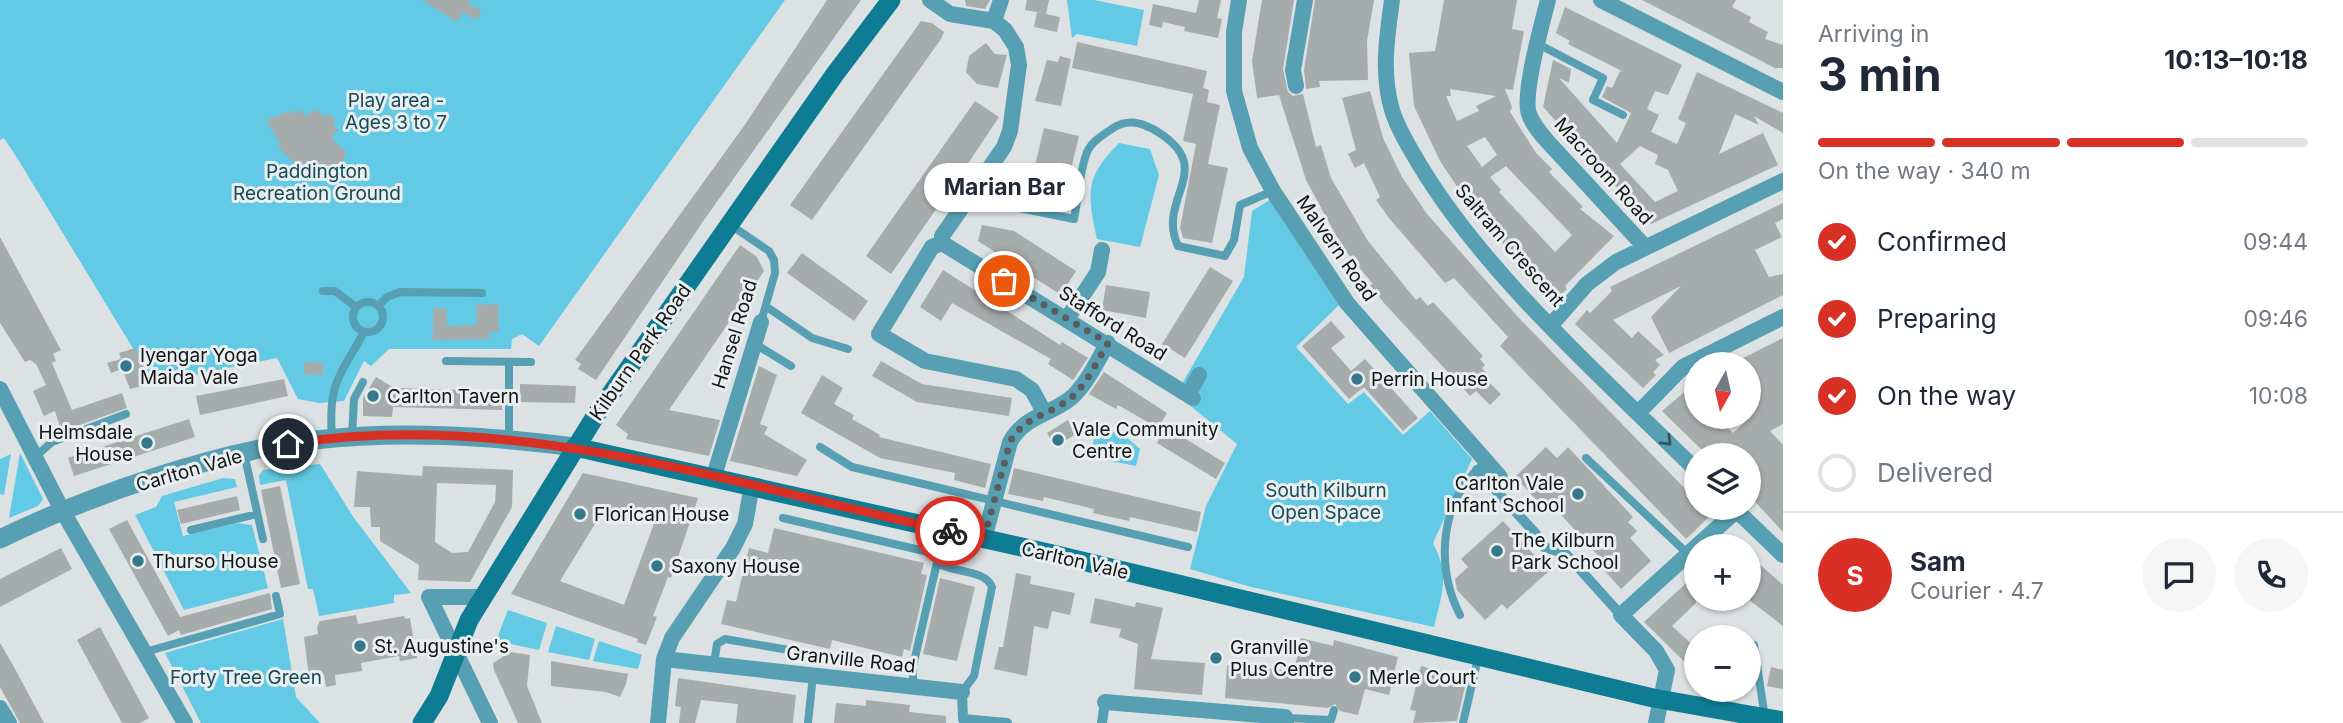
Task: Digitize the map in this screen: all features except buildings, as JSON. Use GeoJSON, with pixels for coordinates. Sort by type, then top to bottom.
{"type":"FeatureCollection","features":[{"type":"Feature","properties":{"kind":"main road","name":"Kilburn Park Road"},"geometry":{"type":"LineString","coordinates":[[422,723],[439,695],[469,620],[575,447],[729,223],[891,0]]}},
{"type":"Feature","properties":{"kind":"main road","name":"Carlton Vale"},"geometry":{"type":"LineString","coordinates":[[575,447],[752,485],[1663,700],[1774,719]]}},
{"type":"Feature","properties":{"kind":"street"},"geometry":{"type":"LineString","coordinates":[[930,0],[950,14],[994,21],[1016,47],[1019,65],[1010,131],[973,194],[942,236],[942,243],[928,254],[879,334],[925,362],[1016,379],[1032,390],[1044,412]]}},
{"type":"Feature","properties":{"kind":"street"},"geometry":{"type":"LineString","coordinates":[[994,21],[1001,0]]}},
{"type":"Feature","properties":{"kind":"street","name":"Malvern Road"},"geometry":{"type":"LineString","coordinates":[[1239,0],[1234,32],[1234,91],[1250,148],[1273,191],[1347,303],[1544,547],[1566,554],[1656,651],[1667,670],[1663,700],[1656,723]]}},
{"type":"Feature","properties":{"kind":"street"},"geometry":{"type":"LineString","coordinates":[[1296,86],[1293,69],[1305,0]]}},
{"type":"Feature","properties":{"kind":"street","name":"Saltram Crescent"},"geometry":{"type":"LineString","coordinates":[[1392,0],[1385,50],[1386,83],[1400,130],[1427,177],[1464,229],[1552,325],[1684,458]]}},
{"type":"Feature","properties":{"kind":"street","name":"Macroom Road"},"geometry":{"type":"LineString","coordinates":[[1548,0],[1528,102],[1535,127],[1645,247]]}},
{"type":"Feature","properties":{"kind":"street"},"geometry":{"type":"LineString","coordinates":[[1601,0],[1783,92]]}},
{"type":"Feature","properties":{"kind":"street"},"geometry":{"type":"LineString","coordinates":[[1552,325],[1601,272],[1645,247],[1783,181]]}},
{"type":"Feature","properties":{"kind":"street","name":"Stafford Road"},"geometry":{"type":"LineString","coordinates":[[942,243],[1191,396],[1199,375]]}},
{"type":"Feature","properties":{"kind":"street"},"geometry":{"type":"LineString","coordinates":[[1067,319],[1098,272],[1102,250]]}},
{"type":"Feature","properties":{"kind":"street","name":"Hansel Road"},"geometry":{"type":"LineString","coordinates":[[714,477],[730,417],[764,314]]}},
{"type":"Feature","properties":{"kind":"street"},"geometry":{"type":"LineString","coordinates":[[1638,413],[1683,367],[1783,317]]}},
{"type":"Feature","properties":{"kind":"street"},"geometry":{"type":"LineString","coordinates":[[984,539],[1010,442],[1017,430],[1044,412],[1059,406],[1078,391],[1108,343]]}},
{"type":"Feature","properties":{"kind":"street"},"geometry":{"type":"LineString","coordinates":[[0,389],[62,510],[185,723]]}},
{"type":"Feature","properties":{"kind":"street","name":"Carlton Vale"},"geometry":{"type":"LineString","coordinates":[[0,538],[62,510],[244,453],[332,438],[397,434],[509,440],[575,447]]}},
{"type":"Feature","properties":{"kind":"street","name":"Malvern Road"},"geometry":{"type":"LineString","coordinates":[[1481,466],[1500,477]]}},
{"type":"Feature","properties":{"kind":"street"},"geometry":{"type":"LineString","coordinates":[[658,723],[664,659],[685,614],[733,548],[745,524],[752,485]]}},
{"type":"Feature","properties":{"kind":"street"},"geometry":{"type":"LineString","coordinates":[[1709,534],[1724,520]]}},
{"type":"Feature","properties":{"kind":"street"},"geometry":{"type":"LineString","coordinates":[[1746,520],[1783,555]]}},
{"type":"Feature","properties":{"kind":"street"},"geometry":{"type":"LineString","coordinates":[[1621,615],[1684,558]]}},
{"type":"Feature","properties":{"kind":"street"},"geometry":{"type":"LineString","coordinates":[[482,597],[429,597],[490,723]]}},
{"type":"Feature","properties":{"kind":"street","name":"Granville Road"},"geometry":{"type":"LineString","coordinates":[[664,659],[962,692]]}},
{"type":"Feature","properties":{"kind":"street"},"geometry":{"type":"LineString","coordinates":[[962,692],[963,719],[1007,723]]}},
{"type":"Feature","properties":{"kind":"street"},"geometry":{"type":"LineString","coordinates":[[1102,723],[1105,702],[1238,718],[1287,720]]}},
{"type":"Feature","properties":{"kind":"street"},"geometry":{"type":"LineString","coordinates":[[0,708],[9,723]]}},
{"type":"Feature","properties":{"kind":"lane"},"geometry":{"type":"LineString","coordinates":[[1538,44],[1603,78],[1593,100],[1623,115]]}},
{"type":"Feature","properties":{"kind":"lane"},"geometry":{"type":"LineString","coordinates":[[994,203],[1074,219],[1088,150],[1113,128],[1132,121],[1143,124],[1175,142],[1186,163],[1171,232],[1178,246],[1225,256],[1234,240],[1240,205],[1273,191]]}},
{"type":"Feature","properties":{"kind":"lane"},"geometry":{"type":"LineString","coordinates":[[959,176],[973,194]]}},
{"type":"Feature","properties":{"kind":"lane","name":"Hansel Road"},"geometry":{"type":"LineString","coordinates":[[729,223],[763,246],[774,260],[775,273],[764,314]]}},
{"type":"Feature","properties":{"kind":"lane"},"geometry":{"type":"LineString","coordinates":[[323,291],[335,291],[356,307]]}},
{"type":"Feature","properties":{"kind":"lane"},"geometry":{"type":"LineString","coordinates":[[378,306],[387,297],[400,292],[482,293]]}},
{"type":"Feature","properties":{"kind":"lane"},"geometry":{"type":"LineString","coordinates":[[365,302],[378,306],[383,313],[380,326],[373,332],[364,332],[353,321],[356,307],[365,302]]}},
{"type":"Feature","properties":{"kind":"lane"},"geometry":{"type":"LineString","coordinates":[[764,314],[812,338],[848,349]]}},
{"type":"Feature","properties":{"kind":"lane"},"geometry":{"type":"LineString","coordinates":[[332,438],[329,403],[334,384],[364,332]]}},
{"type":"Feature","properties":{"kind":"lane"},"geometry":{"type":"LineString","coordinates":[[755,344],[791,366]]}},
{"type":"Feature","properties":{"kind":"lane"},"geometry":{"type":"LineString","coordinates":[[446,361],[531,362]]}},
{"type":"Feature","properties":{"kind":"lane"},"geometry":{"type":"LineString","coordinates":[[509,362],[509,440]]}},
{"type":"Feature","properties":{"kind":"lane"},"geometry":{"type":"LineString","coordinates":[[352,436],[354,399],[363,382]]}},
{"type":"Feature","properties":{"kind":"lane"},"geometry":{"type":"LineString","coordinates":[[35,457],[52,442],[126,414]]}},
{"type":"Feature","properties":{"kind":"lane","name":"Carlton Vale"},"geometry":{"type":"LineString","coordinates":[[820,447],[852,467],[1188,547]]}},
{"type":"Feature","properties":{"kind":"lane"},"geometry":{"type":"LineString","coordinates":[[244,453],[262,539]]}},
{"type":"Feature","properties":{"kind":"lane"},"geometry":{"type":"LineString","coordinates":[[1586,457],[1684,540]]}},
{"type":"Feature","properties":{"kind":"lane"},"geometry":{"type":"LineString","coordinates":[[1460,615],[1451,596],[1444,543],[1446,527],[1465,480],[1481,466]]}},
{"type":"Feature","properties":{"kind":"lane"},"geometry":{"type":"LineString","coordinates":[[191,530],[257,514]]}},
{"type":"Feature","properties":{"kind":"lane"},"geometry":{"type":"LineString","coordinates":[[783,518],[939,554],[913,666],[913,686]]}},
{"type":"Feature","properties":{"kind":"lane"},"geometry":{"type":"LineString","coordinates":[[924,551],[932,527]]}},
{"type":"Feature","properties":{"kind":"lane"},"geometry":{"type":"LineString","coordinates":[[937,563],[954,571],[983,578],[992,587],[974,676],[962,692]]}},
{"type":"Feature","properties":{"kind":"lane"},"geometry":{"type":"LineString","coordinates":[[145,652],[280,614],[276,596]]}},
{"type":"Feature","properties":{"kind":"lane"},"geometry":{"type":"LineString","coordinates":[[714,664],[717,644],[725,639],[812,654]]}},
{"type":"Feature","properties":{"kind":"lane"},"geometry":{"type":"LineString","coordinates":[[1463,723],[1478,658]]}},
{"type":"Feature","properties":{"kind":"lane"},"geometry":{"type":"LineString","coordinates":[[1761,671],[1774,719]]}},
{"type":"Feature","properties":{"kind":"lane"},"geometry":{"type":"LineString","coordinates":[[808,723],[813,676]]}},
{"type":"Feature","properties":{"kind":"lane"},"geometry":{"type":"LineString","coordinates":[[1287,720],[1331,720],[1334,710]]}},
{"type":"Feature","properties":{"kind":"green space","name":"Paddington Recreation Ground"},"geometry":{"type":"Polygon","coordinates":[[[0,0],[785,0],[539,346],[522,334],[512,339],[511,349],[389,349],[371,366],[364,361],[344,401],[319,403],[298,399],[277,358],[154,383],[19,161],[4,138],[0,140],[0,0]]]}},
{"type":"Feature","properties":{"kind":"green space"},"geometry":{"type":"Polygon","coordinates":[[[1067,0],[1094,0],[1144,10],[1137,46],[1077,34],[1072,38],[1067,0]]]}},
{"type":"Feature","properties":{"kind":"green space"},"geometry":{"type":"Polygon","coordinates":[[[1119,143],[1150,149],[1159,175],[1140,247],[1097,239],[1091,209],[1094,176],[1119,143]]]}},
{"type":"Feature","properties":{"kind":"green space","name":"South Kilburn Open Space"},"geometry":{"type":"Polygon","coordinates":[[[1273,198],[1340,304],[1296,347],[1348,404],[1364,392],[1403,435],[1430,411],[1472,459],[1433,543],[1443,575],[1442,594],[1434,627],[1251,587],[1190,569],[1206,506],[1237,444],[1176,394],[1244,277],[1252,211],[1273,198]]]}},
{"type":"Feature","properties":{"kind":"green space"},"geometry":{"type":"Polygon","coordinates":[[[1119,431],[1140,449],[1136,466],[1091,457],[1094,437],[1119,431]]]}},
{"type":"Feature","properties":{"kind":"green space"},"geometry":{"type":"Polygon","coordinates":[[[20,453],[43,499],[38,506],[9,518],[20,453]]]}},
{"type":"Feature","properties":{"kind":"green space"},"geometry":{"type":"Polygon","coordinates":[[[11,454],[4,495],[0,494],[0,459],[11,454]]]}},
{"type":"Feature","properties":{"kind":"green space"},"geometry":{"type":"Polygon","coordinates":[[[320,464],[354,518],[411,593],[394,595],[394,603],[319,616],[313,589],[308,589],[286,480],[260,485],[259,476],[263,470],[320,464]]]}},
{"type":"Feature","properties":{"kind":"green space"},"geometry":{"type":"Polygon","coordinates":[[[223,478],[235,479],[237,487],[174,502],[183,536],[238,523],[252,525],[268,588],[184,610],[135,515],[156,507],[162,496],[223,478]]]}},
{"type":"Feature","properties":{"kind":"green space"},"geometry":{"type":"Polygon","coordinates":[[[508,610],[547,623],[539,650],[496,641],[508,610]]]}},
{"type":"Feature","properties":{"kind":"green space","name":"Forty Tree Green"},"geometry":{"type":"Polygon","coordinates":[[[283,619],[296,697],[320,723],[201,723],[165,653],[283,619]]]}},
{"type":"Feature","properties":{"kind":"green space"},"geometry":{"type":"Polygon","coordinates":[[[556,626],[595,639],[589,660],[548,652],[556,626]]]}},
{"type":"Feature","properties":{"kind":"green space"},"geometry":{"type":"Polygon","coordinates":[[[599,641],[642,655],[638,669],[593,661],[599,641]]]}},
{"type":"Feature","properties":{"kind":"way so far"},"geometry":{"type":"LineString","coordinates":[[950,531],[984,539],[1010,442],[1017,430],[1070,399],[1085,382],[1108,343],[1004,281]]}},
{"type":"Feature","properties":{"kind":"place","name":"Marian Bar"},"geometry":{"type":"Point","coordinates":[1004,281]}},
{"type":"Feature","properties":{"kind":"place","name":"Iyengar Yoga Maida Vale"},"geometry":{"type":"Point","coordinates":[126,366]}},
{"type":"Feature","properties":{"kind":"place","name":"Perrin House"},"geometry":{"type":"Point","coordinates":[1357,379]}},
{"type":"Feature","properties":{"kind":"place","name":"Carlton Tavern"},"geometry":{"type":"Point","coordinates":[373,396]}},
{"type":"Feature","properties":{"kind":"place","name":"Vale Community Centre"},"geometry":{"type":"Point","coordinates":[1058,440]}},
{"type":"Feature","properties":{"kind":"place","name":"Helmsdale House"},"geometry":{"type":"Point","coordinates":[147,443]}},
{"type":"Feature","properties":{"kind":"place","name":"Carlton Vale Infant School"},"geometry":{"type":"Point","coordinates":[1578,494]}},
{"type":"Feature","properties":{"kind":"place","name":"Florican House"},"geometry":{"type":"Point","coordinates":[580,514]}},
{"type":"Feature","properties":{"kind":"place","name":"The Kilburn Park School"},"geometry":{"type":"Point","coordinates":[1497,551]}},
{"type":"Feature","properties":{"kind":"place","name":"Thurso House"},"geometry":{"type":"Point","coordinates":[138,561]}},
{"type":"Feature","properties":{"kind":"place","name":"Saxony House"},"geometry":{"type":"Point","coordinates":[657,566]}},
{"type":"Feature","properties":{"kind":"place","name":"St. Augustine's"},"geometry":{"type":"Point","coordinates":[360,646]}},
{"type":"Feature","properties":{"kind":"place","name":"Granville Plus Centre"},"geometry":{"type":"Point","coordinates":[1216,658]}},
{"type":"Feature","properties":{"kind":"place","name":"Merle Court"},"geometry":{"type":"Point","coordinates":[1355,677]}},
{"type":"Feature","properties":{"kind":"route"},"geometry":{"type":"LineString","coordinates":[[288,444],[352,436],[397,434],[509,440],[575,447],[950,531]]}},
{"type":"Feature","properties":{"kind":"park label","name":"Play area - Ages 3 to 7"},"geometry":{"type":"Point","coordinates":[396,111]}}]}
